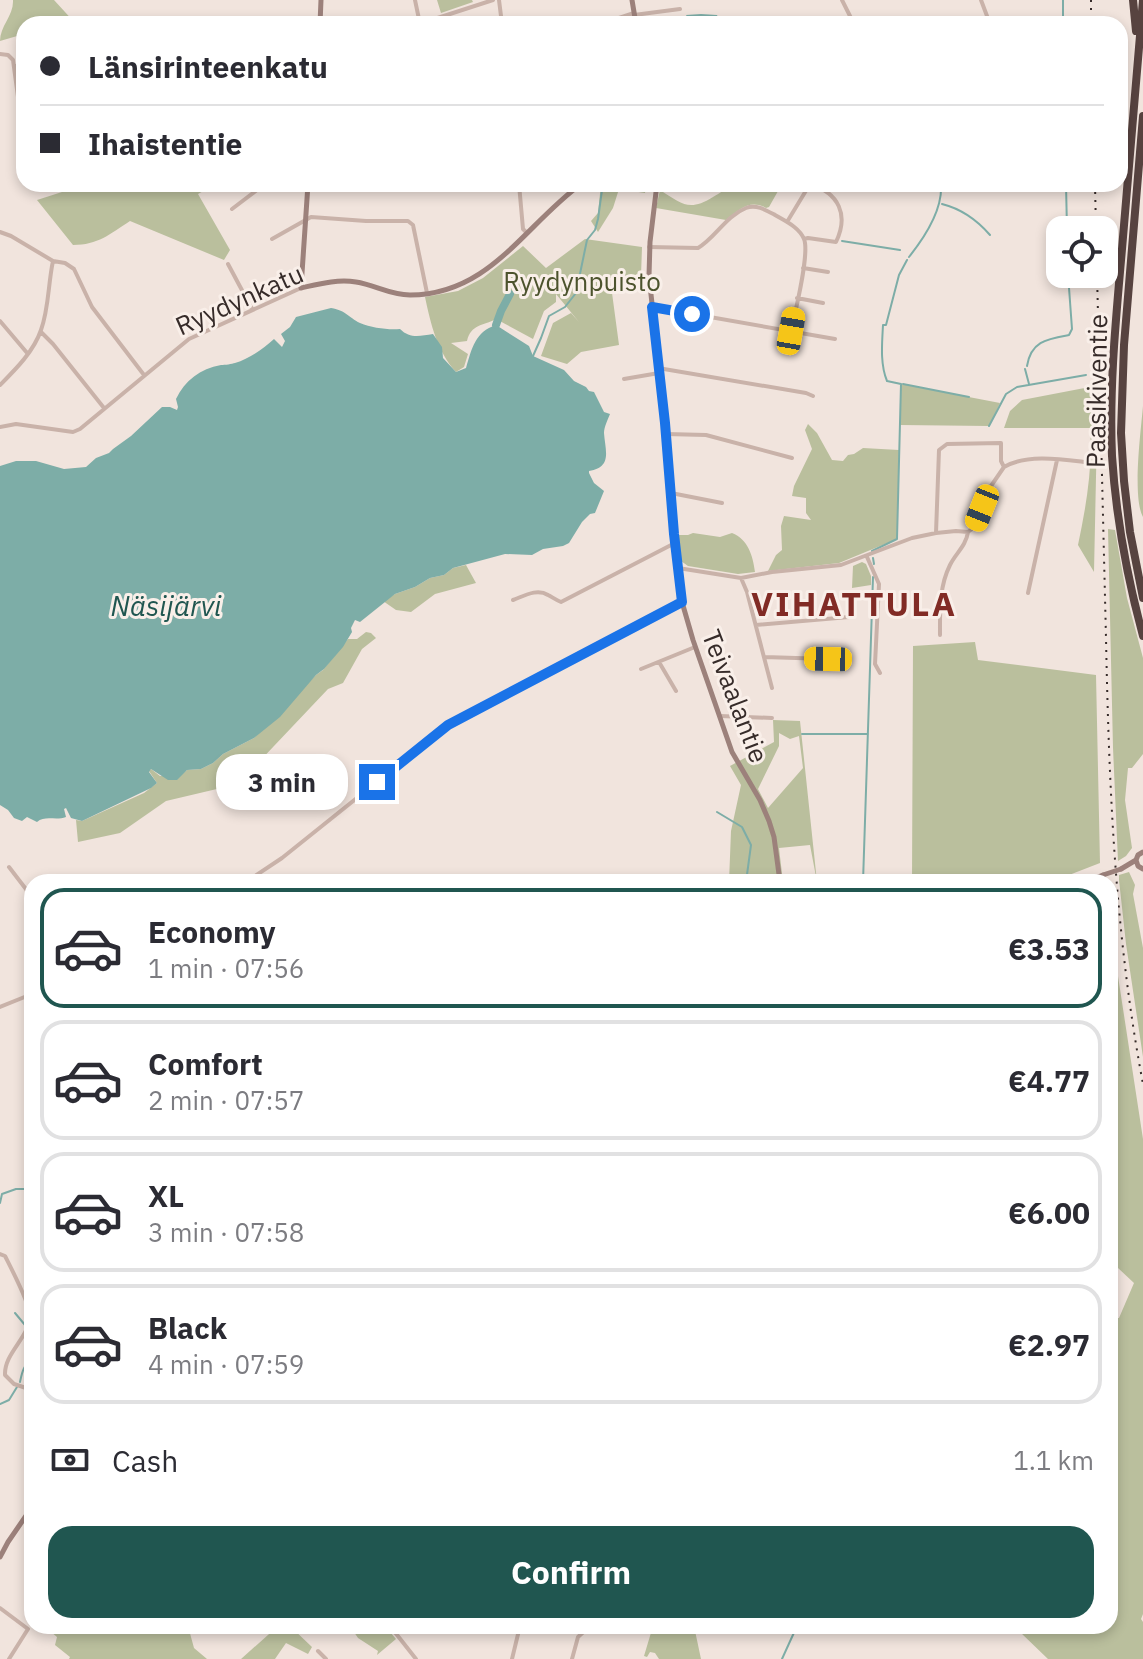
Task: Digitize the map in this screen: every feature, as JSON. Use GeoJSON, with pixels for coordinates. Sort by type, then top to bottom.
{"type":"FeatureCollection","features":[{"type":"Feature","properties":{"kind":"highway"},"geometry":{"type":"LineString","coordinates":[[1133,0],[1138,61]]}},
{"type":"Feature","properties":{"kind":"highway","name":"Paasikiventie"},"geometry":{"type":"LineString","coordinates":[[1128,179],[1143,0]]}},
{"type":"Feature","properties":{"kind":"highway","name":"Paasikiventie"},"geometry":{"type":"LineString","coordinates":[[1143,116],[1124,345],[1121,433],[1130,532],[1143,598]]}},
{"type":"Feature","properties":{"kind":"highway","name":"Paasikiventie"},"geometry":{"type":"LineString","coordinates":[[1127,192],[1114,344],[1112,433],[1120,535],[1143,636]]}},
{"type":"Feature","properties":{"kind":"main road"},"geometry":{"type":"LineString","coordinates":[[632,0],[634,14]]}},
{"type":"Feature","properties":{"kind":"main road"},"geometry":{"type":"LineString","coordinates":[[301,288],[308,192]]}},
{"type":"Feature","properties":{"kind":"main road","name":"Ryydynkatu"},"geometry":{"type":"LineString","coordinates":[[301,288],[331,282],[356,282],[409,295],[454,288],[476,277],[509,252],[572,192]]}},
{"type":"Feature","properties":{"kind":"main road","name":"Teivaalantie"},"geometry":{"type":"LineString","coordinates":[[656,192],[649,247],[649,276],[682,602],[732,752],[769,821],[779,874]]}},
{"type":"Feature","properties":{"kind":"main road"},"geometry":{"type":"LineString","coordinates":[[1106,874],[1139,866],[1138,855],[1143,852]]}},
{"type":"Feature","properties":{"kind":"main road"},"geometry":{"type":"LineString","coordinates":[[0,1557],[24,1520]]}},
{"type":"Feature","properties":{"kind":"street"},"geometry":{"type":"LineString","coordinates":[[444,16],[493,0]]}},
{"type":"Feature","properties":{"kind":"street"},"geometry":{"type":"LineString","coordinates":[[627,16],[680,9]]}},
{"type":"Feature","properties":{"kind":"street"},"geometry":{"type":"LineString","coordinates":[[0,54],[12,58],[16,79]]}},
{"type":"Feature","properties":{"kind":"street"},"geometry":{"type":"LineString","coordinates":[[232,209],[254,192]]}},
{"type":"Feature","properties":{"kind":"street"},"geometry":{"type":"LineString","coordinates":[[520,192],[523,229],[527,233]]}},
{"type":"Feature","properties":{"kind":"street"},"geometry":{"type":"LineString","coordinates":[[787,222],[805,192]]}},
{"type":"Feature","properties":{"kind":"street"},"geometry":{"type":"LineString","coordinates":[[804,239],[836,242],[842,221],[839,206],[825,192]]}},
{"type":"Feature","properties":{"kind":"street"},"geometry":{"type":"LineString","coordinates":[[649,247],[698,248],[737,213],[751,207],[765,210],[787,222],[804,239],[803,268],[791,331]]}},
{"type":"Feature","properties":{"kind":"street"},"geometry":{"type":"LineString","coordinates":[[272,239],[306,218],[410,221],[414,227],[427,293]]}},
{"type":"Feature","properties":{"kind":"street"},"geometry":{"type":"LineString","coordinates":[[0,232],[74,269],[92,307],[144,375]]}},
{"type":"Feature","properties":{"kind":"street"},"geometry":{"type":"LineString","coordinates":[[0,385],[28,354],[41,332],[53,261]]}},
{"type":"Feature","properties":{"kind":"street"},"geometry":{"type":"LineString","coordinates":[[228,264],[252,309]]}},
{"type":"Feature","properties":{"kind":"street"},"geometry":{"type":"LineString","coordinates":[[803,268],[828,272]]}},
{"type":"Feature","properties":{"kind":"street","name":"Ryydynkatu"},"geometry":{"type":"LineString","coordinates":[[0,427],[16,424],[73,432],[189,339],[301,288]]}},
{"type":"Feature","properties":{"kind":"street"},"geometry":{"type":"LineString","coordinates":[[797,298],[823,303]]}},
{"type":"Feature","properties":{"kind":"street"},"geometry":{"type":"LineString","coordinates":[[652,307],[835,339]]}},
{"type":"Feature","properties":{"kind":"street"},"geometry":{"type":"LineString","coordinates":[[0,321],[28,354]]}},
{"type":"Feature","properties":{"kind":"street"},"geometry":{"type":"LineString","coordinates":[[41,332],[104,408]]}},
{"type":"Feature","properties":{"kind":"street"},"geometry":{"type":"LineString","coordinates":[[624,379],[659,370],[813,396]]}},
{"type":"Feature","properties":{"kind":"street"},"geometry":{"type":"LineString","coordinates":[[666,434],[706,435],[792,458]]}},
{"type":"Feature","properties":{"kind":"street"},"geometry":{"type":"LineString","coordinates":[[936,533],[939,450],[947,444],[1001,443],[1004,467]]}},
{"type":"Feature","properties":{"kind":"street"},"geometry":{"type":"LineString","coordinates":[[1028,593],[1057,460]]}},
{"type":"Feature","properties":{"kind":"street"},"geometry":{"type":"LineString","coordinates":[[678,568],[741,578],[841,565],[912,538],[936,533],[968,532],[973,528],[991,486],[1011,462],[1084,462]]}},
{"type":"Feature","properties":{"kind":"street"},"geometry":{"type":"LineString","coordinates":[[671,493],[722,503]]}},
{"type":"Feature","properties":{"kind":"street"},"geometry":{"type":"LineString","coordinates":[[940,635],[941,592],[949,565],[965,544],[968,532]]}},
{"type":"Feature","properties":{"kind":"street"},"geometry":{"type":"LineString","coordinates":[[513,600],[539,591],[561,602],[675,543]]}},
{"type":"Feature","properties":{"kind":"street"},"geometry":{"type":"LineString","coordinates":[[867,557],[879,584],[875,664],[880,673]]}},
{"type":"Feature","properties":{"kind":"street"},"geometry":{"type":"LineString","coordinates":[[741,578],[772,688]]}},
{"type":"Feature","properties":{"kind":"street"},"geometry":{"type":"LineString","coordinates":[[258,874],[448,725],[682,602]]}},
{"type":"Feature","properties":{"kind":"street"},"geometry":{"type":"LineString","coordinates":[[756,625],[849,617]]}},
{"type":"Feature","properties":{"kind":"street"},"geometry":{"type":"LineString","coordinates":[[641,669],[695,647]]}},
{"type":"Feature","properties":{"kind":"street"},"geometry":{"type":"LineString","coordinates":[[764,657],[828,659]]}},
{"type":"Feature","properties":{"kind":"street"},"geometry":{"type":"LineString","coordinates":[[659,662],[676,691]]}},
{"type":"Feature","properties":{"kind":"street"},"geometry":{"type":"LineString","coordinates":[[720,716],[772,718]]}},
{"type":"Feature","properties":{"kind":"street"},"geometry":{"type":"LineString","coordinates":[[9,867],[24,887]]}},
{"type":"Feature","properties":{"kind":"street"},"geometry":{"type":"LineString","coordinates":[[0,1007],[24,997]]}},
{"type":"Feature","properties":{"kind":"street"},"geometry":{"type":"LineString","coordinates":[[0,1254],[5,1256],[24,1299]]}},
{"type":"Feature","properties":{"kind":"street"},"geometry":{"type":"LineString","coordinates":[[24,1333],[6,1364],[5,1375],[14,1384],[24,1387]]}},
{"type":"Feature","properties":{"kind":"street"},"geometry":{"type":"LineString","coordinates":[[0,1608],[24,1626]]}},
{"type":"Feature","properties":{"kind":"street"},"geometry":{"type":"LineString","coordinates":[[9,1659],[25,1634]]}},
{"type":"Feature","properties":{"kind":"street"},"geometry":{"type":"LineString","coordinates":[[396,1634],[416,1659]]}},
{"type":"Feature","properties":{"kind":"street"},"geometry":{"type":"LineString","coordinates":[[512,1659],[518,1634]]}},
{"type":"Feature","properties":{"kind":"street"},"geometry":{"type":"LineString","coordinates":[[572,1659],[581,1634]]}},
{"type":"Feature","properties":{"kind":"street"},"geometry":{"type":"LineString","coordinates":[[318,1651],[326,1659]]}},
{"type":"Feature","properties":{"kind":"green space"},"geometry":{"type":"Polygon","coordinates":[[[13,0],[54,0],[69,16],[16,16],[16,36],[0,41],[13,0]]]}},
{"type":"Feature","properties":{"kind":"green space"},"geometry":{"type":"Polygon","coordinates":[[[437,0],[472,0],[473,2],[441,13],[437,0]]]}},
{"type":"Feature","properties":{"kind":"green space"},"geometry":{"type":"Polygon","coordinates":[[[62,192],[202,192],[198,194],[230,250],[224,260],[130,221],[97,241],[73,245],[37,200],[62,192]]]}},
{"type":"Feature","properties":{"kind":"green space"},"geometry":{"type":"Polygon","coordinates":[[[600,192],[618,192],[613,208],[598,232],[591,221],[598,213],[600,192]]]}},
{"type":"Feature","properties":{"kind":"green space"},"geometry":{"type":"Polygon","coordinates":[[[660,192],[691,205],[705,202],[718,194],[777,192],[769,207],[750,205],[726,220],[656,208],[660,192]]]}},
{"type":"Feature","properties":{"kind":"green space","name":"Ryydynpuisto"},"geometry":{"type":"Polygon","coordinates":[[[585,239],[642,247],[641,276],[610,278],[619,345],[581,352],[567,364],[541,356],[553,323],[571,313],[579,322],[556,294],[556,302],[544,311],[533,339],[496,319],[475,328],[467,341],[451,343],[468,354],[464,367],[456,372],[439,346],[425,297],[458,291],[483,278],[523,246],[546,268],[585,239]]]}},
{"type":"Feature","properties":{"kind":"green space"},"geometry":{"type":"Polygon","coordinates":[[[901,384],[1000,403],[989,426],[900,425],[901,384]]]}},
{"type":"Feature","properties":{"kind":"green space"},"geometry":{"type":"Polygon","coordinates":[[[1095,386],[1094,572],[1078,545],[1088,487],[1090,428],[1004,428],[1010,411],[1022,400],[1095,386]]]}},
{"type":"Feature","properties":{"kind":"green space"},"geometry":{"type":"Polygon","coordinates":[[[1143,406],[1143,517],[1138,479],[1143,406]]]}},
{"type":"Feature","properties":{"kind":"green space"},"geometry":{"type":"Polygon","coordinates":[[[808,424],[817,433],[832,460],[843,461],[863,448],[899,450],[897,539],[839,563],[768,571],[782,550],[781,526],[784,516],[811,520],[806,513],[806,498],[792,496],[812,449],[805,430],[808,424]]]}},
{"type":"Feature","properties":{"kind":"green space"},"geometry":{"type":"Polygon","coordinates":[[[1108,529],[1115,530],[1127,598],[1143,658],[1143,754],[1132,768],[1128,768],[1125,800],[1132,848],[1118,861],[1113,748],[1108,529]]]}},
{"type":"Feature","properties":{"kind":"green space"},"geometry":{"type":"Polygon","coordinates":[[[693,533],[720,537],[732,533],[738,536],[749,549],[755,572],[738,574],[688,566],[681,561],[677,535],[693,533]]]}},
{"type":"Feature","properties":{"kind":"green space"},"geometry":{"type":"Polygon","coordinates":[[[862,562],[871,576],[871,585],[852,588],[853,566],[862,562]]]}},
{"type":"Feature","properties":{"kind":"green space"},"geometry":{"type":"Polygon","coordinates":[[[466,565],[476,583],[435,594],[411,612],[396,610],[383,601],[430,578],[444,575],[453,568],[466,565]]]}},
{"type":"Feature","properties":{"kind":"green space"},"geometry":{"type":"Polygon","coordinates":[[[366,632],[376,638],[362,649],[343,683],[328,689],[238,784],[166,801],[120,833],[78,842],[76,820],[82,821],[144,793],[157,783],[149,771],[151,769],[160,776],[181,775],[187,770],[201,769],[254,738],[323,670],[348,639],[357,639],[366,632]]]}},
{"type":"Feature","properties":{"kind":"green space"},"geometry":{"type":"Polygon","coordinates":[[[975,642],[978,660],[1096,675],[1100,863],[1072,874],[912,874],[913,646],[975,642]]]}},
{"type":"Feature","properties":{"kind":"green space"},"geometry":{"type":"Polygon","coordinates":[[[773,720],[800,721],[816,874],[810,845],[779,848],[782,874],[729,874],[731,831],[741,785],[730,766],[774,742],[773,720]],[[779,733],[779,746],[758,789],[768,808],[803,768],[799,736],[790,739],[779,733]]]}},
{"type":"Feature","properties":{"kind":"green space"},"geometry":{"type":"Polygon","coordinates":[[[1129,872],[1135,885],[1133,894],[1143,948],[1143,1057],[1119,880],[1119,875],[1129,872]]]}},
{"type":"Feature","properties":{"kind":"green space"},"geometry":{"type":"Polygon","coordinates":[[[1118,976],[1143,1139],[1143,1659],[1048,1659],[1022,1634],[1118,1634],[1118,1318],[1134,1283],[1118,1268],[1118,976]]]}},
{"type":"Feature","properties":{"kind":"green space"},"geometry":{"type":"Polygon","coordinates":[[[53,1634],[190,1634],[194,1648],[207,1659],[69,1659],[55,1645],[57,1637],[53,1634]]]}},
{"type":"Feature","properties":{"kind":"green space"},"geometry":{"type":"Polygon","coordinates":[[[269,1634],[298,1634],[312,1647],[308,1654],[286,1643],[275,1659],[241,1659],[269,1634]]]}},
{"type":"Feature","properties":{"kind":"green space"},"geometry":{"type":"Polygon","coordinates":[[[355,1634],[392,1634],[396,1639],[377,1655],[378,1651],[355,1634]]]}},
{"type":"Feature","properties":{"kind":"green space"},"geometry":{"type":"Polygon","coordinates":[[[651,1634],[696,1634],[701,1659],[659,1659],[650,1652],[647,1657],[644,1656],[651,1634]]]}},
{"type":"Feature","properties":{"kind":"water"},"geometry":{"type":"Polygon","coordinates":[[[701,14],[717,16],[687,16],[701,14]]]}},
{"type":"Feature","properties":{"kind":"water","name":"Näsijärvi"},"geometry":{"type":"Polygon","coordinates":[[[331,308],[370,326],[400,329],[415,336],[433,334],[442,347],[443,358],[456,372],[466,368],[479,336],[496,325],[529,346],[533,356],[564,370],[574,381],[594,392],[604,412],[610,414],[604,431],[605,462],[589,471],[594,483],[604,491],[595,513],[582,522],[569,543],[563,546],[543,549],[532,555],[505,554],[453,568],[444,575],[395,594],[360,622],[355,620],[343,647],[280,717],[254,738],[223,754],[213,763],[201,769],[187,770],[177,780],[168,780],[151,769],[149,772],[157,783],[151,788],[82,821],[71,818],[66,808],[66,817],[62,818],[37,822],[27,817],[22,821],[14,818],[0,805],[0,466],[16,461],[36,461],[64,469],[86,467],[131,436],[162,407],[177,410],[176,399],[180,392],[200,373],[245,359],[274,339],[282,347],[285,341],[281,334],[296,317],[331,308]]]}},
{"type":"Feature","properties":{"kind":"waterway"},"geometry":{"type":"LineString","coordinates":[[1063,0],[1063,16]]}},
{"type":"Feature","properties":{"kind":"waterway"},"geometry":{"type":"LineString","coordinates":[[533,356],[549,316],[565,307],[576,293],[587,240],[595,230],[598,219],[602,192]]}},
{"type":"Feature","properties":{"kind":"waterway"},"geometry":{"type":"LineString","coordinates":[[909,257],[927,232],[941,192]]}},
{"type":"Feature","properties":{"kind":"waterway"},"geometry":{"type":"LineString","coordinates":[[1066,192],[1067,216]]}},
{"type":"Feature","properties":{"kind":"waterway"},"geometry":{"type":"LineString","coordinates":[[942,204],[969,216],[990,235]]}},
{"type":"Feature","properties":{"kind":"waterway"},"geometry":{"type":"LineString","coordinates":[[842,241],[900,250]]}},
{"type":"Feature","properties":{"kind":"waterway"},"geometry":{"type":"LineString","coordinates":[[872,551],[897,539],[901,384],[887,381],[882,361],[882,339],[883,325],[886,325],[899,275],[907,260]]}},
{"type":"Feature","properties":{"kind":"waterway"},"geometry":{"type":"LineString","coordinates":[[1027,366],[1036,346],[1069,335],[1072,329],[1069,288]]}},
{"type":"Feature","properties":{"kind":"waterway"},"geometry":{"type":"LineString","coordinates":[[496,325],[510,294]]}},
{"type":"Feature","properties":{"kind":"waterway"},"geometry":{"type":"LineString","coordinates":[[1025,369],[1029,384]]}},
{"type":"Feature","properties":{"kind":"waterway"},"geometry":{"type":"LineString","coordinates":[[989,426],[1006,394],[1017,387],[1086,375]]}},
{"type":"Feature","properties":{"kind":"waterway"},"geometry":{"type":"LineString","coordinates":[[903,384],[969,397]]}},
{"type":"Feature","properties":{"kind":"waterway"},"geometry":{"type":"LineString","coordinates":[[873,558],[874,564]]}},
{"type":"Feature","properties":{"kind":"waterway"},"geometry":{"type":"LineString","coordinates":[[863,874],[873,577]]}},
{"type":"Feature","properties":{"kind":"waterway"},"geometry":{"type":"LineString","coordinates":[[802,734],[868,734]]}},
{"type":"Feature","properties":{"kind":"waterway"},"geometry":{"type":"LineString","coordinates":[[717,812],[742,827],[751,845],[747,874]]}},
{"type":"Feature","properties":{"kind":"waterway"},"geometry":{"type":"LineString","coordinates":[[0,1203],[2,1194],[24,1189]]}},
{"type":"Feature","properties":{"kind":"waterway"},"geometry":{"type":"LineString","coordinates":[[15,1313],[24,1324]]}},
{"type":"Feature","properties":{"kind":"waterway"},"geometry":{"type":"LineString","coordinates":[[20,1382],[24,1369]]}},
{"type":"Feature","properties":{"kind":"waterway"},"geometry":{"type":"LineString","coordinates":[[0,1404],[9,1400],[17,1387]]}},
{"type":"Feature","properties":{"kind":"waterway"},"geometry":{"type":"LineString","coordinates":[[782,1659],[793,1634]]}},
{"type":"Feature","properties":{"kind":"railway"},"geometry":{"type":"LineString","coordinates":[[1091,0],[1091,16]]}},
{"type":"Feature","properties":{"kind":"railway"},"geometry":{"type":"LineString","coordinates":[[1095,192],[1096,216]]}},
{"type":"Feature","properties":{"kind":"railway"},"geometry":{"type":"LineString","coordinates":[[1097,288],[1107,694],[1117,874]]}},
{"type":"Feature","properties":{"kind":"railway"},"geometry":{"type":"LineString","coordinates":[[1118,889],[1133,1028],[1143,1084]]}},
{"type":"Feature","properties":{"kind":"district","name":"VIHATTULA"},"geometry":{"type":"Point","coordinates":[854,603]}},
{"type":"Feature","properties":{"kind":"route"},"geometry":{"type":"LineString","coordinates":[[377,782],[448,725],[682,602],[652,307],[692,314]]}}]}
